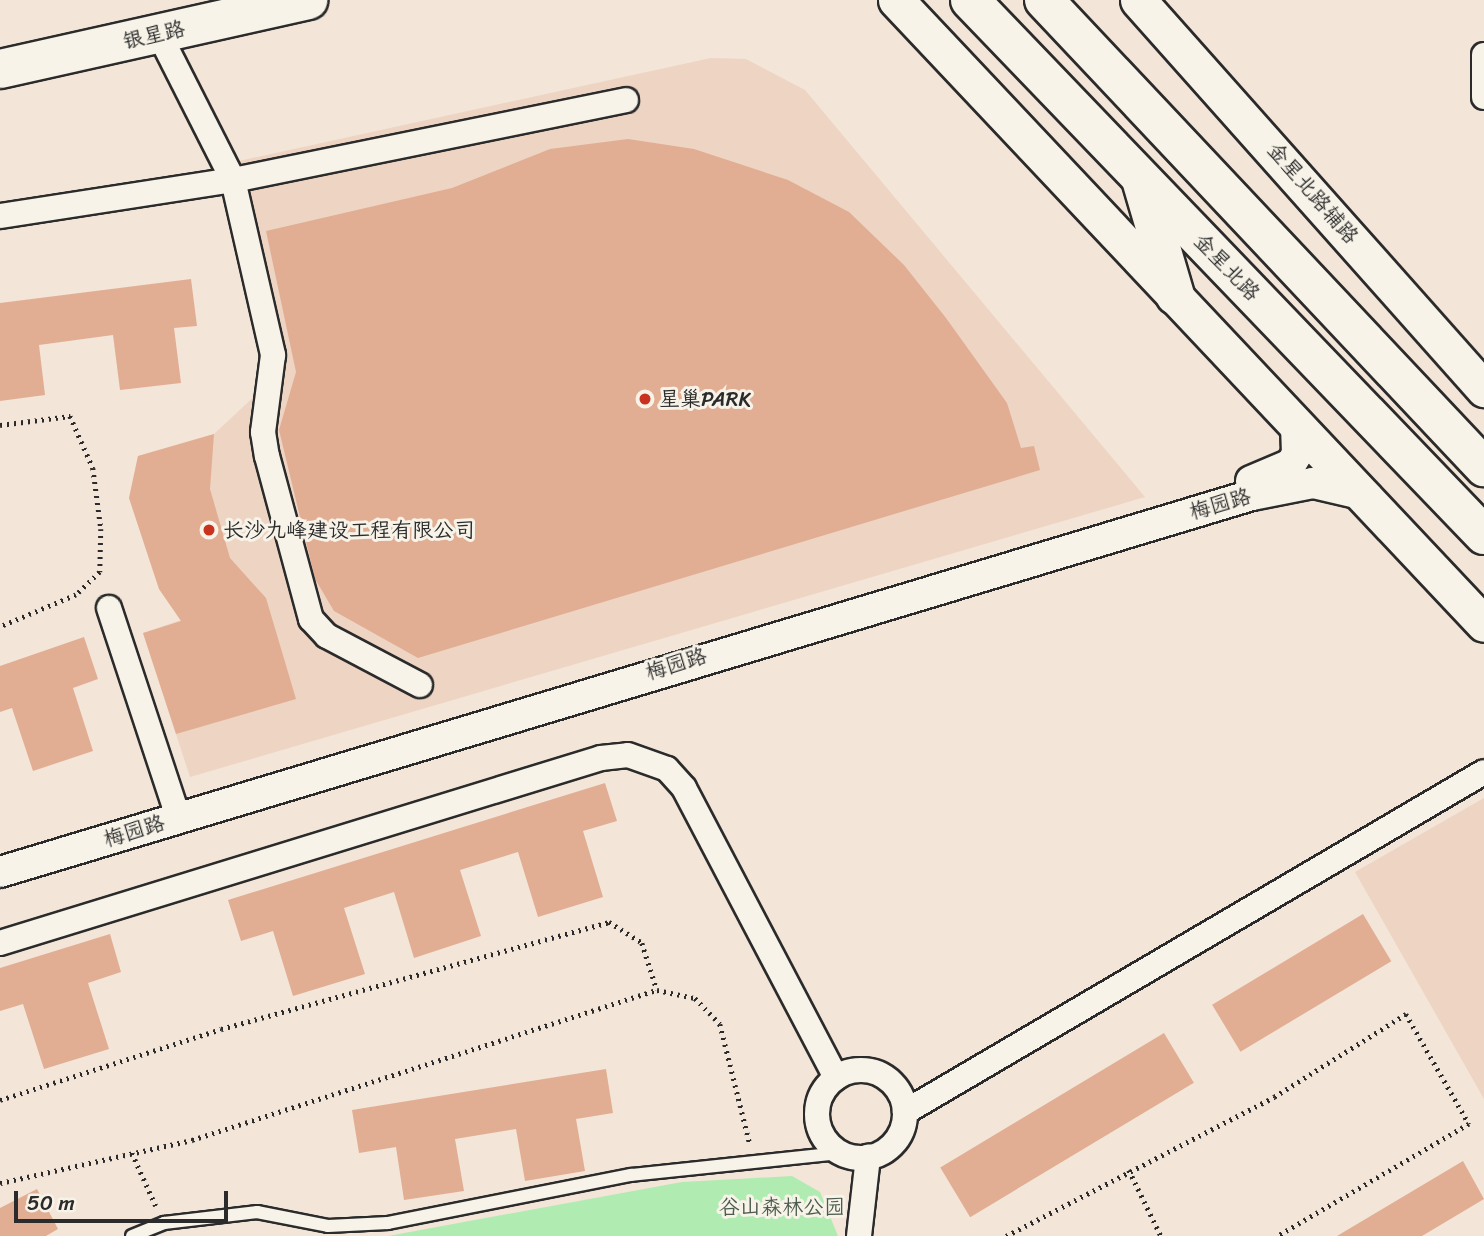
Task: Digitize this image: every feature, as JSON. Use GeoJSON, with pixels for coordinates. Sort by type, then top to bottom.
{"type":"FeatureCollection","features":[{"type":"Feature","properties":{"kind":"main road","name":"银星路"},"geometry":{"type":"LineString","coordinates":[[0,69],[308,0]]}},
{"type":"Feature","properties":{"kind":"main road"},"geometry":{"type":"LineString","coordinates":[[896,0],[1296,423],[1356,493],[1484,624]]}},
{"type":"Feature","properties":{"kind":"main road","name":"金星北路"},"geometry":{"type":"LineString","coordinates":[[970,0],[1484,535]]}},
{"type":"Feature","properties":{"kind":"main road"},"geometry":{"type":"LineString","coordinates":[[1044,0],[1484,467]]}},
{"type":"Feature","properties":{"kind":"main road","name":"金星北路辅路"},"geometry":{"type":"LineString","coordinates":[[1138,0],[1484,389]]}},
{"type":"Feature","properties":{"kind":"main road"},"geometry":{"type":"LineString","coordinates":[[1141,177],[1175,295]]}},
{"type":"Feature","properties":{"kind":"street"},"geometry":{"type":"LineString","coordinates":[[159,33],[233,180],[274,355],[262,432],[302,596],[311,620],[327,636],[420,685]]}},
{"type":"Feature","properties":{"kind":"street"},"geometry":{"type":"LineString","coordinates":[[1484,55],[1484,97]]}},
{"type":"Feature","properties":{"kind":"street"},"geometry":{"type":"LineString","coordinates":[[0,216],[233,180],[626,100]]}},
{"type":"Feature","properties":{"kind":"street","name":"梅园路"},"geometry":{"type":"LineString","coordinates":[[0,872],[176,810],[1248,481],[1291,464],[1297,454],[1296,423]]}},
{"type":"Feature","properties":{"kind":"street","name":"梅园路"},"geometry":{"type":"LineString","coordinates":[[0,857],[176,810],[1252,495],[1313,483],[1356,493]]}},
{"type":"Feature","properties":{"kind":"street"},"geometry":{"type":"LineString","coordinates":[[109,608],[176,810]]}},
{"type":"Feature","properties":{"kind":"street"},"geometry":{"type":"LineString","coordinates":[[0,943],[601,758],[628,755],[667,769],[684,788],[836,1078]]}},
{"type":"Feature","properties":{"kind":"street"},"geometry":{"type":"LineString","coordinates":[[905,1112],[1484,772]]}},
{"type":"Feature","properties":{"kind":"street"},"geometry":{"type":"LineString","coordinates":[[860,1070],[875,1072],[898,1090],[905,1112],[893,1144],[868,1157],[841,1153],[829,1145],[817,1120],[822,1093],[836,1078],[860,1070]]}},
{"type":"Feature","properties":{"kind":"street"},"geometry":{"type":"LineString","coordinates":[[859,1236],[868,1157]]}},
{"type":"Feature","properties":{"kind":"lane"},"geometry":{"type":"LineString","coordinates":[[132,1236],[164,1223],[257,1212],[328,1226],[388,1223],[631,1175],[841,1153]]}},
{"type":"Feature","properties":{"kind":"path"},"geometry":{"type":"LineString","coordinates":[[0,425],[70,416],[93,468],[101,529],[100,572],[76,595],[0,627]]}},
{"type":"Feature","properties":{"kind":"path"},"geometry":{"type":"LineString","coordinates":[[0,1100],[221,1030],[609,922],[642,943],[657,990]]}},
{"type":"Feature","properties":{"kind":"path"},"geometry":{"type":"LineString","coordinates":[[0,1183],[192,1140],[657,990],[695,998],[720,1024],[754,1161]]}},
{"type":"Feature","properties":{"kind":"path"},"geometry":{"type":"LineString","coordinates":[[1006,1236],[1274,1097],[1406,1014],[1469,1124],[1278,1236]]}},
{"type":"Feature","properties":{"kind":"path"},"geometry":{"type":"LineString","coordinates":[[132,1153],[164,1223]]}},
{"type":"Feature","properties":{"kind":"path"},"geometry":{"type":"LineString","coordinates":[[1129,1170],[1161,1236]]}},
{"type":"Feature","properties":{"kind":"shaded area","name":"星巢PARK"},"geometry":{"type":"Polygon","coordinates":[[[711,58],[746,59],[805,90],[1145,497],[190,777],[143,633],[181,620],[159,589],[129,498],[138,456],[214,434],[273,379],[225,164],[711,58]]]}},
{"type":"Feature","properties":{"kind":"shaded area"},"geometry":{"type":"Polygon","coordinates":[[[1484,798],[1484,1099],[1355,872],[1484,798]]]}},
{"type":"Feature","properties":{"kind":"green space","name":"谷山森林公园"},"geometry":{"type":"Polygon","coordinates":[[[792,1176],[820,1192],[838,1236],[388,1236],[682,1182],[792,1176]]]}},
{"type":"Feature","properties":{"kind":"building","name":"星巢PARK"},"geometry":{"type":"Polygon","coordinates":[[[628,139],[694,149],[788,180],[849,212],[904,265],[946,318],[1007,403],[1021,448],[1034,446],[1040,470],[418,658],[334,611],[315,579],[279,430],[296,372],[266,231],[452,188],[550,149],[628,139]]]}},
{"type":"Feature","properties":{"kind":"building"},"geometry":{"type":"Polygon","coordinates":[[[191,279],[197,326],[174,328],[181,383],[120,390],[113,335],[39,345],[45,395],[0,401],[0,303],[191,279]]]}},
{"type":"Feature","properties":{"kind":"building"},"geometry":{"type":"Polygon","coordinates":[[[214,434],[210,489],[230,558],[266,598],[296,699],[176,734],[143,633],[181,621],[159,589],[129,498],[138,456],[214,434]]]}},
{"type":"Feature","properties":{"kind":"building"},"geometry":{"type":"Polygon","coordinates":[[[84,637],[98,679],[73,688],[93,751],[33,771],[12,708],[0,712],[0,666],[84,637]]]}},
{"type":"Feature","properties":{"kind":"building"},"geometry":{"type":"Polygon","coordinates":[[[605,783],[617,821],[583,831],[603,897],[538,917],[518,852],[460,870],[481,936],[414,958],[394,892],[344,908],[365,974],[293,996],[273,931],[241,941],[228,900],[605,783]]]}},
{"type":"Feature","properties":{"kind":"building"},"geometry":{"type":"Polygon","coordinates":[[[1363,914],[1391,961],[1240,1052],[1212,1005],[1363,914]]]}},
{"type":"Feature","properties":{"kind":"building"},"geometry":{"type":"Polygon","coordinates":[[[110,934],[121,972],[88,983],[109,1049],[44,1069],[23,1004],[0,1011],[0,968],[110,934]]]}},
{"type":"Feature","properties":{"kind":"building"},"geometry":{"type":"Polygon","coordinates":[[[1164,1033],[1194,1083],[970,1217],[940,1167],[1164,1033]]]}},
{"type":"Feature","properties":{"kind":"building"},"geometry":{"type":"Polygon","coordinates":[[[606,1069],[613,1113],[576,1119],[585,1171],[525,1181],[516,1129],[455,1139],[464,1191],[404,1200],[396,1147],[359,1153],[352,1110],[606,1069]]]}},
{"type":"Feature","properties":{"kind":"building"},"geometry":{"type":"Polygon","coordinates":[[[1463,1161],[1484,1199],[1422,1236],[1337,1236],[1463,1161]]]}},
{"type":"Feature","properties":{"kind":"building"},"geometry":{"type":"Polygon","coordinates":[[[37,1189],[58,1229],[46,1236],[0,1236],[0,1208],[37,1189]]]}},
{"type":"Feature","properties":{"kind":"place","name":"星巢PARK"},"geometry":{"type":"Point","coordinates":[645,399]}},
{"type":"Feature","properties":{"kind":"place","name":"长沙九峰建设工程有限公司"},"geometry":{"type":"Point","coordinates":[209,530]}}]}
